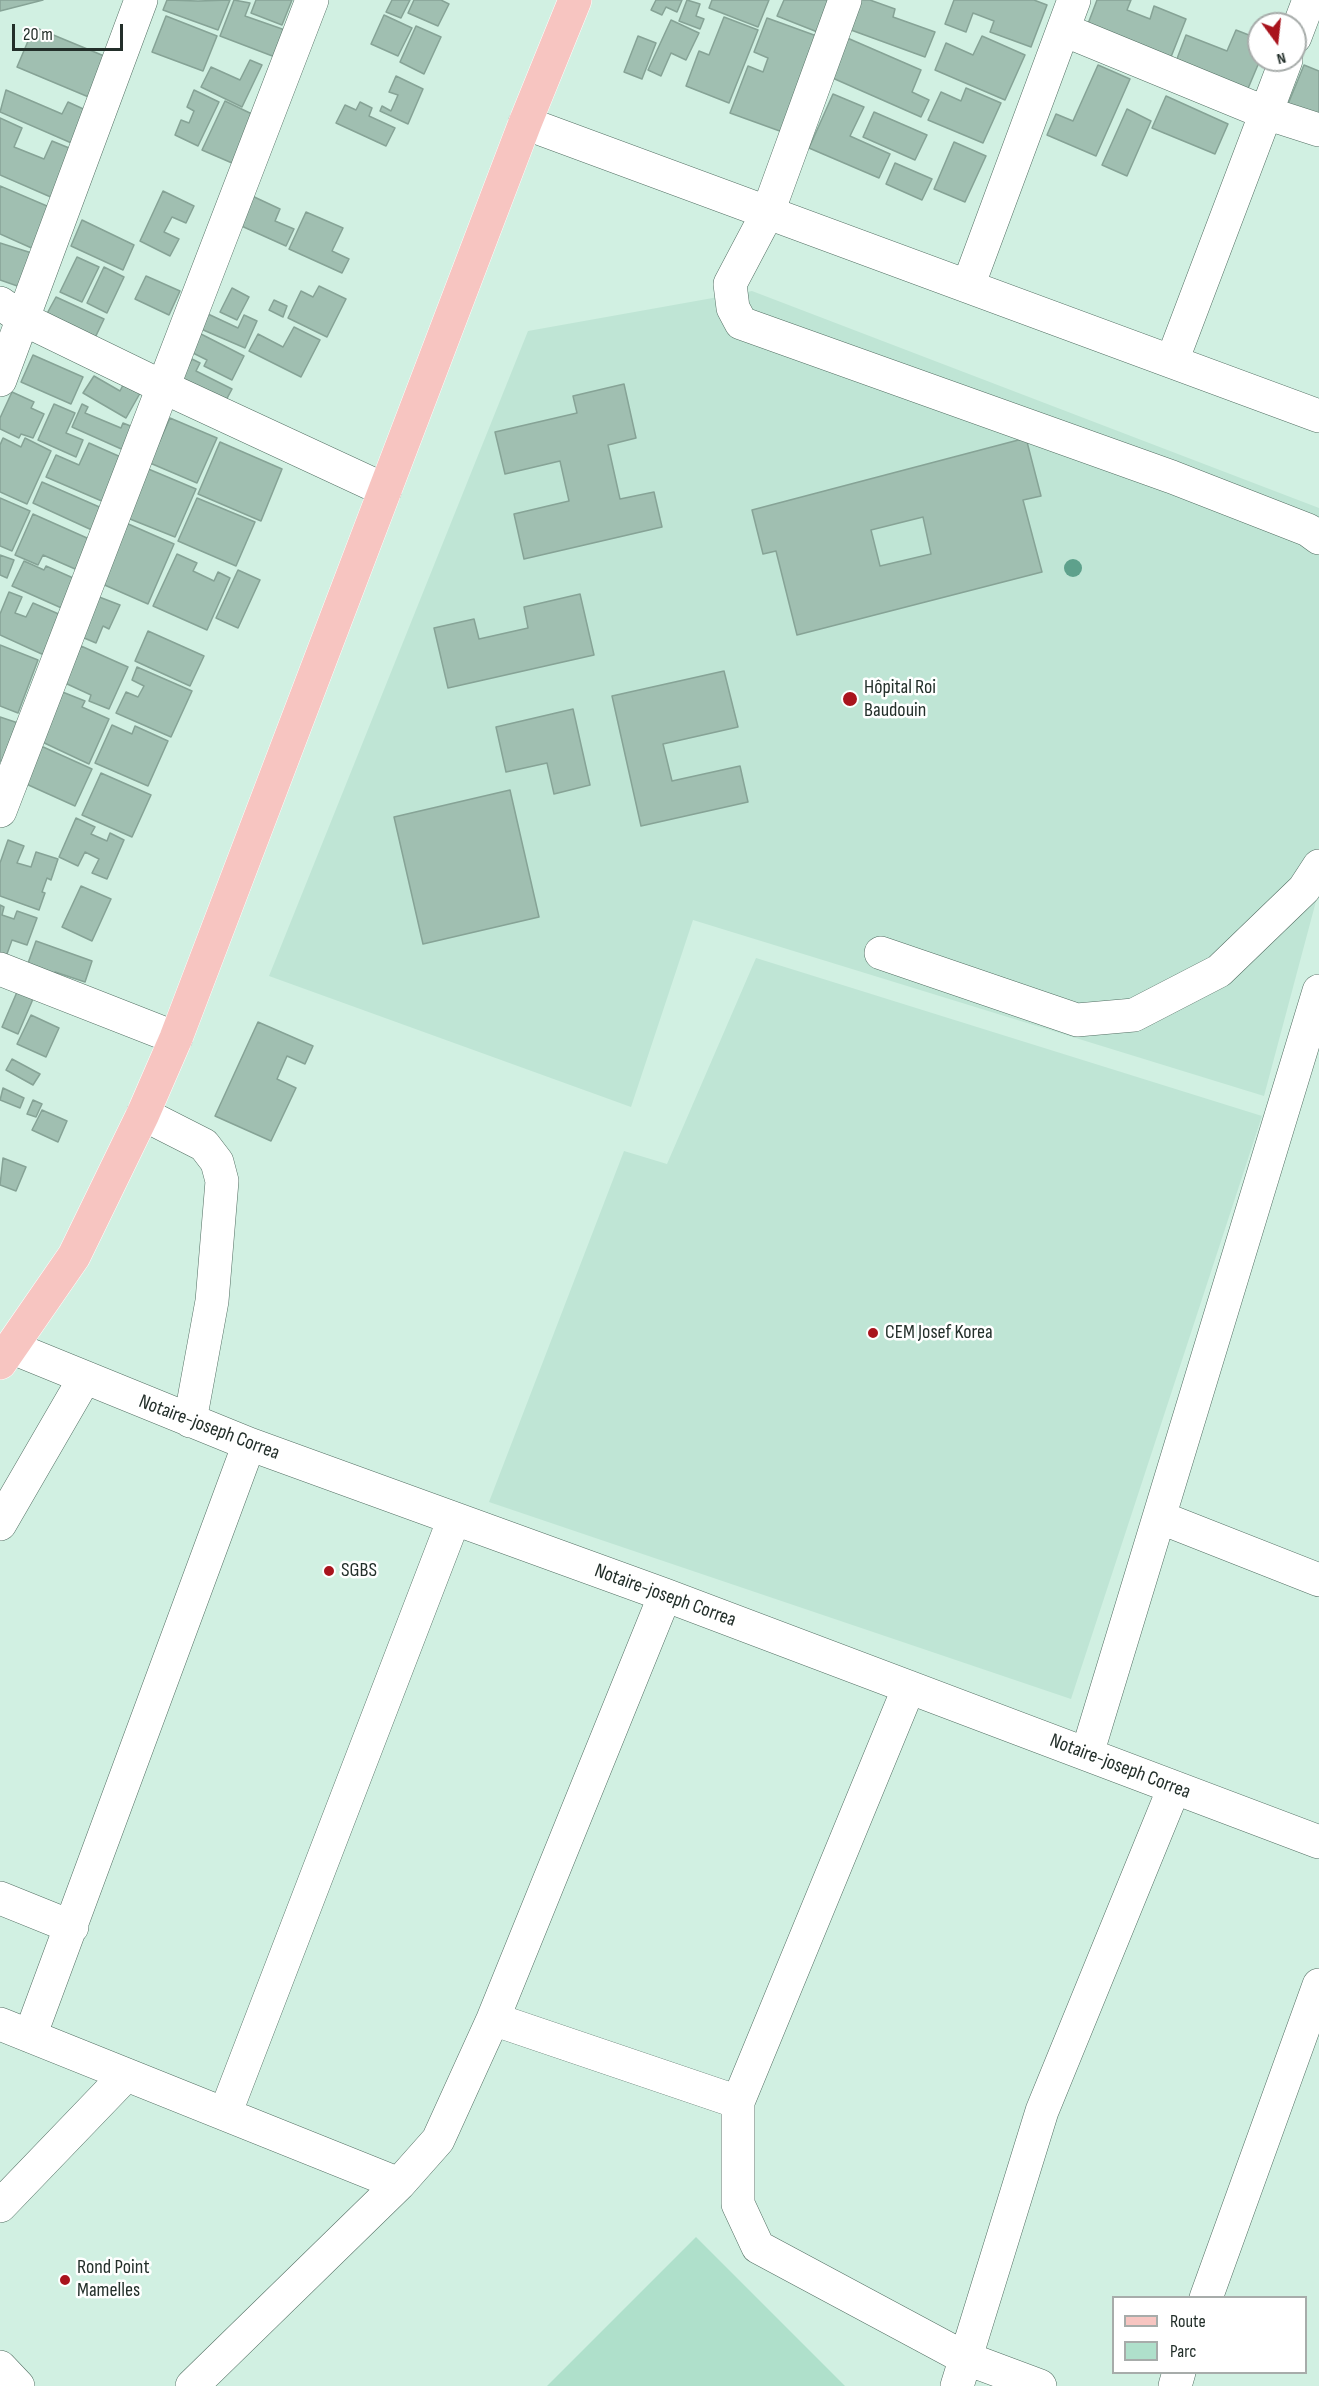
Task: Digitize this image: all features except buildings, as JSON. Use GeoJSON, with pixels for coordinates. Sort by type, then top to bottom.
{"type":"FeatureCollection","features":[{"type":"Feature","properties":{"kind":"main road"},"geometry":{"type":"LineString","coordinates":[[6,1356],[74,1256],[143,1114],[176,1038],[525,123],[575,0]]}},
{"type":"Feature","properties":{"kind":"street"},"geometry":{"type":"LineString","coordinates":[[0,380],[11,311],[141,0]]}},
{"type":"Feature","properties":{"kind":"street"},"geometry":{"type":"LineString","coordinates":[[0,811],[207,278],[312,0]]}},
{"type":"Feature","properties":{"kind":"street"},"geometry":{"type":"LineString","coordinates":[[845,0],[768,212],[730,284],[733,308],[741,323],[1172,477],[1308,530],[1319,538]]}},
{"type":"Feature","properties":{"kind":"street"},"geometry":{"type":"LineString","coordinates":[[969,286],[1069,15],[1266,113],[1319,130]]}},
{"type":"Feature","properties":{"kind":"street"},"geometry":{"type":"LineString","coordinates":[[1172,361],[1281,72]]}},
{"type":"Feature","properties":{"kind":"street"},"geometry":{"type":"LineString","coordinates":[[525,123],[1319,416]]}},
{"type":"Feature","properties":{"kind":"street"},"geometry":{"type":"LineString","coordinates":[[11,311],[163,387],[385,490]]}},
{"type":"Feature","properties":{"kind":"street"},"geometry":{"type":"LineString","coordinates":[[881,953],[1077,1020],[1134,1015],[1219,971],[1304,889],[1319,866]]}},
{"type":"Feature","properties":{"kind":"street"},"geometry":{"type":"LineString","coordinates":[[0,969],[176,1038]]}},
{"type":"Feature","properties":{"kind":"street"},"geometry":{"type":"LineString","coordinates":[[1087,1754],[1319,990]]}},
{"type":"Feature","properties":{"kind":"street"},"geometry":{"type":"LineString","coordinates":[[143,1114],[204,1145],[217,1162],[222,1181],[212,1301],[190,1421]]}},
{"type":"Feature","properties":{"kind":"street","name":"Notaire-joseph Correa"},"geometry":{"type":"LineString","coordinates":[[6,1356],[84,1379],[249,1444],[665,1595],[1319,1842]]}},
{"type":"Feature","properties":{"kind":"street"},"geometry":{"type":"LineString","coordinates":[[0,1524],[84,1379]]}},
{"type":"Feature","properties":{"kind":"street"},"geometry":{"type":"LineString","coordinates":[[30,2036],[249,1444]]}},
{"type":"Feature","properties":{"kind":"street"},"geometry":{"type":"LineString","coordinates":[[1160,1517],[1319,1580]]}},
{"type":"Feature","properties":{"kind":"street"},"geometry":{"type":"LineString","coordinates":[[225,2114],[454,1519]]}},
{"type":"Feature","properties":{"kind":"street"},"geometry":{"type":"LineString","coordinates":[[192,2386],[399,2184],[438,2140],[493,2019],[665,1595]]}},
{"type":"Feature","properties":{"kind":"street"},"geometry":{"type":"LineString","coordinates":[[909,1687],[738,2102],[738,2204],[758,2247],[961,2372],[1040,2386]]}},
{"type":"Feature","properties":{"kind":"street"},"geometry":{"type":"LineString","coordinates":[[961,2372],[1042,2111],[1174,1788]]}},
{"type":"Feature","properties":{"kind":"street"},"geometry":{"type":"LineString","coordinates":[[0,1898],[72,1927]]}},
{"type":"Feature","properties":{"kind":"street"},"geometry":{"type":"LineString","coordinates":[[1207,2296],[1319,1985]]}},
{"type":"Feature","properties":{"kind":"street"},"geometry":{"type":"LineString","coordinates":[[493,2019],[738,2102]]}},
{"type":"Feature","properties":{"kind":"street"},"geometry":{"type":"LineString","coordinates":[[0,2024],[399,2184]]}},
{"type":"Feature","properties":{"kind":"street"},"geometry":{"type":"LineString","coordinates":[[0,2206],[126,2075]]}},
{"type":"Feature","properties":{"kind":"street"},"geometry":{"type":"LineString","coordinates":[[0,2367],[18,2386]]}},
{"type":"Feature","properties":{"kind":"shaded area","name":"Hôpital Roi Baudouin"},"geometry":{"type":"Polygon","coordinates":[[[752,291],[1319,508],[1319,890],[1264,1096],[693,920],[631,1107],[269,976],[528,331],[752,291]]]}},
{"type":"Feature","properties":{"kind":"shaded area","name":"CEM Josef Korea"},"geometry":{"type":"Polygon","coordinates":[[[756,958],[1262,1116],[1071,1699],[489,1502],[624,1151],[667,1164],[756,958]]]}},
{"type":"Feature","properties":{"kind":"green space"},"geometry":{"type":"Polygon","coordinates":[[[696,2237],[845,2386],[547,2386],[696,2237]]]}},
{"type":"Feature","properties":{"kind":"place","name":"Hôpital Roi Baudouin"},"geometry":{"type":"Point","coordinates":[850,699]}},
{"type":"Feature","properties":{"kind":"place","name":"CEM Josef Korea"},"geometry":{"type":"Point","coordinates":[873,1333]}},
{"type":"Feature","properties":{"kind":"place","name":"SGBS"},"geometry":{"type":"Point","coordinates":[329,1571]}},
{"type":"Feature","properties":{"kind":"place","name":"Rond Point Mamelles"},"geometry":{"type":"Point","coordinates":[65,2280]}}]}
